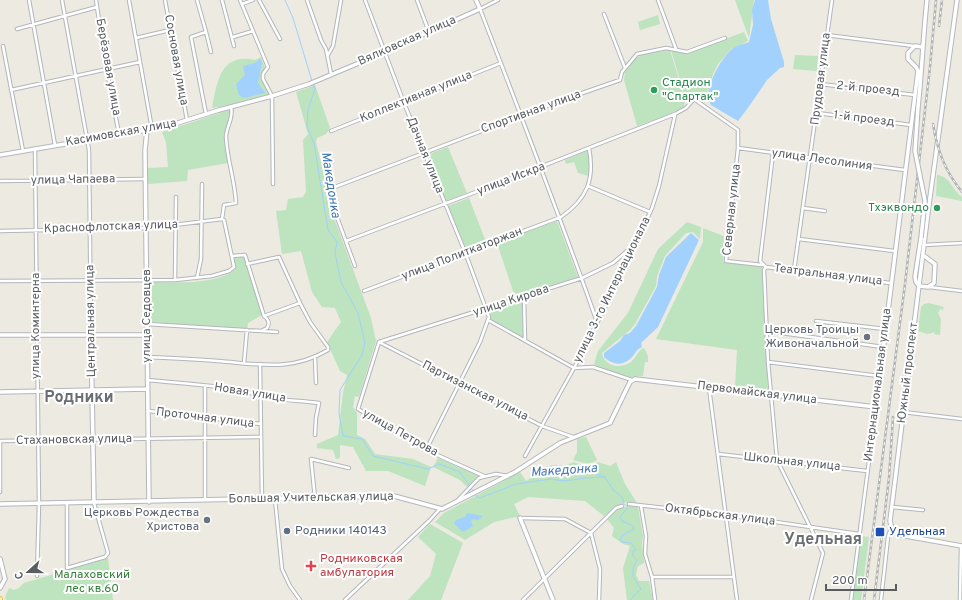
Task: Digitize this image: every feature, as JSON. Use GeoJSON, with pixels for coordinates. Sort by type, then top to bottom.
{"type":"FeatureCollection","features":[{"type":"Feature","properties":{"kind":"main road"},"geometry":{"type":"LineString","coordinates":[[476,0],[480,9]]}},
{"type":"Feature","properties":{"kind":"main road"},"geometry":{"type":"LineString","coordinates":[[923,253],[935,264],[936,270],[934,283],[928,287],[919,286],[915,277],[925,201],[915,151],[924,56],[922,47],[927,0]]}},
{"type":"Feature","properties":{"kind":"main road","name":"Южный проспект"},"geometry":{"type":"LineString","coordinates":[[891,527],[903,412],[957,0]]}},
{"type":"Feature","properties":{"kind":"main road","name":"Вялковская улица"},"geometry":{"type":"LineString","coordinates":[[309,84],[480,9]]}},
{"type":"Feature","properties":{"kind":"main road"},"geometry":{"type":"LineString","coordinates":[[915,46],[922,47]]}},
{"type":"Feature","properties":{"kind":"main road","name":"Интернациональная улица"},"geometry":{"type":"LineString","coordinates":[[876,408],[890,283],[918,69],[908,59],[910,50],[915,46]]}},
{"type":"Feature","properties":{"kind":"main road","name":"Касимовская улица"},"geometry":{"type":"LineString","coordinates":[[0,155],[88,139],[152,130],[309,84]]}},
{"type":"Feature","properties":{"kind":"main road","name":"улица Седовцев"},"geometry":{"type":"LineString","coordinates":[[147,130],[146,279],[150,502]]}},
{"type":"Feature","properties":{"kind":"main road"},"geometry":{"type":"LineString","coordinates":[[922,264],[929,259]]}},
{"type":"Feature","properties":{"kind":"main road"},"geometry":{"type":"LineString","coordinates":[[0,335],[147,335]]}},
{"type":"Feature","properties":{"kind":"main road","name":"Центральная улица"},"geometry":{"type":"LineString","coordinates":[[91,335],[94,503]]}},
{"type":"Feature","properties":{"kind":"main road"},"geometry":{"type":"LineString","coordinates":[[439,510],[469,497],[508,476],[560,443],[610,423],[632,380]]}},
{"type":"Feature","properties":{"kind":"main road","name":"Первомайская улица"},"geometry":{"type":"LineString","coordinates":[[632,380],[771,394],[876,408]]}},
{"type":"Feature","properties":{"kind":"main road"},"geometry":{"type":"LineString","coordinates":[[0,392],[147,389]]}},
{"type":"Feature","properties":{"kind":"main road","name":"Большая Учительская улица"},"geometry":{"type":"LineString","coordinates":[[0,504],[394,496],[439,510]]}},
{"type":"Feature","properties":{"kind":"main road"},"geometry":{"type":"LineString","coordinates":[[520,518],[553,600]]}},
{"type":"Feature","properties":{"kind":"main road"},"geometry":{"type":"LineString","coordinates":[[891,527],[896,533],[902,536],[962,546]]}},
{"type":"Feature","properties":{"kind":"main road"},"geometry":{"type":"LineString","coordinates":[[0,559],[5,579],[0,588]]}},
{"type":"Feature","properties":{"kind":"street"},"geometry":{"type":"LineString","coordinates":[[29,0],[55,145]]}},
{"type":"Feature","properties":{"kind":"street","name":"Центральная улица"},"geometry":{"type":"LineString","coordinates":[[62,0],[88,139],[90,180],[91,335]]}},
{"type":"Feature","properties":{"kind":"street","name":"Берёзовая улица"},"geometry":{"type":"LineString","coordinates":[[96,0],[119,134]]}},
{"type":"Feature","properties":{"kind":"street"},"geometry":{"type":"LineString","coordinates":[[129,0],[152,130]]}},
{"type":"Feature","properties":{"kind":"street","name":"Сосновая улица"},"geometry":{"type":"LineString","coordinates":[[165,0],[187,120]]}},
{"type":"Feature","properties":{"kind":"street"},"geometry":{"type":"LineString","coordinates":[[197,0],[212,52]]}},
{"type":"Feature","properties":{"kind":"street"},"geometry":{"type":"LineString","coordinates":[[222,0],[233,37],[234,46]]}},
{"type":"Feature","properties":{"kind":"street"},"geometry":{"type":"LineString","coordinates":[[240,0],[268,67],[263,74],[263,79],[272,96],[273,184]]}},
{"type":"Feature","properties":{"kind":"street"},"geometry":{"type":"LineString","coordinates":[[242,4],[253,0]]}},
{"type":"Feature","properties":{"kind":"street"},"geometry":{"type":"LineString","coordinates":[[259,0],[280,39]]}},
{"type":"Feature","properties":{"kind":"street"},"geometry":{"type":"LineString","coordinates":[[307,0],[321,40],[326,49],[331,74]]}},
{"type":"Feature","properties":{"kind":"street"},"geometry":{"type":"LineString","coordinates":[[327,56],[333,46],[341,0]]}},
{"type":"Feature","properties":{"kind":"street","name":"Дачная улица"},"geometry":{"type":"LineString","coordinates":[[365,0],[404,103],[465,252],[486,309],[488,320]]}},
{"type":"Feature","properties":{"kind":"street"},"geometry":{"type":"LineString","coordinates":[[417,0],[429,32]]}},
{"type":"Feature","properties":{"kind":"street","name":"Вялковская улица"},"geometry":{"type":"LineString","coordinates":[[480,9],[498,0]]}},
{"type":"Feature","properties":{"kind":"street"},"geometry":{"type":"LineString","coordinates":[[658,0],[676,49]]}},
{"type":"Feature","properties":{"kind":"street","name":"Прудовая улица"},"geometry":{"type":"LineString","coordinates":[[794,270],[832,0]]}},
{"type":"Feature","properties":{"kind":"street"},"geometry":{"type":"LineString","coordinates":[[17,29],[98,7]]}},
{"type":"Feature","properties":{"kind":"street"},"geometry":{"type":"LineString","coordinates":[[480,9],[520,116],[561,217],[597,322]]}},
{"type":"Feature","properties":{"kind":"street"},"geometry":{"type":"LineString","coordinates":[[604,14],[625,68]]}},
{"type":"Feature","properties":{"kind":"street"},"geometry":{"type":"LineString","coordinates":[[136,38],[170,30]]}},
{"type":"Feature","properties":{"kind":"street"},"geometry":{"type":"LineString","coordinates":[[233,37],[253,31]]}},
{"type":"Feature","properties":{"kind":"street"},"geometry":{"type":"LineString","coordinates":[[206,32],[191,37],[206,114]]}},
{"type":"Feature","properties":{"kind":"street"},"geometry":{"type":"LineString","coordinates":[[826,35],[915,46]]}},
{"type":"Feature","properties":{"kind":"street","name":"Спортивная улица"},"geometry":{"type":"LineString","coordinates":[[346,241],[327,190],[520,116],[620,80],[625,68],[637,54],[643,51],[666,48],[686,52],[726,38]]}},
{"type":"Feature","properties":{"kind":"street"},"geometry":{"type":"LineString","coordinates":[[3,46],[23,151]]}},
{"type":"Feature","properties":{"kind":"street"},"geometry":{"type":"LineString","coordinates":[[11,90],[140,62]]}},
{"type":"Feature","properties":{"kind":"street","name":"Коллективная улица"},"geometry":{"type":"LineString","coordinates":[[331,131],[501,63]]}},
{"type":"Feature","properties":{"kind":"street","name":"2-й проезд"},"geometry":{"type":"LineString","coordinates":[[820,84],[915,95]]}},
{"type":"Feature","properties":{"kind":"street","name":"улица Искра"},"geometry":{"type":"LineString","coordinates":[[346,241],[675,114],[686,108],[694,99],[738,130],[738,148]]}},
{"type":"Feature","properties":{"kind":"street"},"geometry":{"type":"LineString","coordinates":[[0,281],[175,280],[197,278],[230,271],[234,267],[224,220],[222,219],[224,205],[236,203],[226,135],[232,113],[231,107]]}},
{"type":"Feature","properties":{"kind":"street","name":"1-й проезд"},"geometry":{"type":"LineString","coordinates":[[817,113],[911,125]]}},
{"type":"Feature","properties":{"kind":"street","name":"улица 3-го Интернационала"},"geometry":{"type":"LineString","coordinates":[[524,456],[574,368],[636,244],[656,199],[675,114]]}},
{"type":"Feature","properties":{"kind":"street"},"geometry":{"type":"LineString","coordinates":[[589,148],[592,163],[591,176],[588,186],[650,212]]}},
{"type":"Feature","properties":{"kind":"street","name":"улица Лесолиния"},"geometry":{"type":"LineString","coordinates":[[738,148],[905,170]]}},
{"type":"Feature","properties":{"kind":"street","name":"Северная улица"},"geometry":{"type":"LineString","coordinates":[[738,148],[726,261],[762,265]]}},
{"type":"Feature","properties":{"kind":"street","name":"улица Коминтерна"},"geometry":{"type":"LineString","coordinates":[[35,149],[34,181],[39,504]]}},
{"type":"Feature","properties":{"kind":"street"},"geometry":{"type":"LineString","coordinates":[[773,153],[760,261],[762,265],[766,267],[764,270],[768,362],[777,460],[823,553],[811,600]]}},
{"type":"Feature","properties":{"kind":"street","name":"улица Чапаева"},"geometry":{"type":"LineString","coordinates":[[0,181],[146,179]]}},
{"type":"Feature","properties":{"kind":"street"},"geometry":{"type":"LineString","coordinates":[[197,278],[201,259],[202,184]]}},
{"type":"Feature","properties":{"kind":"street","name":"улица Политкаторжан"},"geometry":{"type":"LineString","coordinates":[[364,291],[561,217],[579,202],[588,186]]}},
{"type":"Feature","properties":{"kind":"street"},"geometry":{"type":"LineString","coordinates":[[175,280],[174,225],[176,197]]}},
{"type":"Feature","properties":{"kind":"street"},"geometry":{"type":"LineString","coordinates":[[803,208],[825,211]]}},
{"type":"Feature","properties":{"kind":"street","name":"Краснофлотская улица"},"geometry":{"type":"LineString","coordinates":[[0,231],[146,228],[222,219]]}},
{"type":"Feature","properties":{"kind":"street"},"geometry":{"type":"LineString","coordinates":[[799,239],[894,252]]}},
{"type":"Feature","properties":{"kind":"street"},"geometry":{"type":"LineString","coordinates":[[346,241],[355,266]]}},
{"type":"Feature","properties":{"kind":"street"},"geometry":{"type":"LineString","coordinates":[[924,245],[962,243]]}},
{"type":"Feature","properties":{"kind":"street","name":"улица Кирова"},"geometry":{"type":"LineString","coordinates":[[379,342],[582,278],[613,263],[636,244]]}},
{"type":"Feature","properties":{"kind":"street"},"geometry":{"type":"LineString","coordinates":[[232,256],[245,255],[264,316],[268,320],[269,324],[267,328],[263,330]]}},
{"type":"Feature","properties":{"kind":"street"},"geometry":{"type":"LineString","coordinates":[[147,357],[279,366],[315,358],[328,350],[328,347],[310,322],[279,257],[247,264]]}},
{"type":"Feature","properties":{"kind":"street","name":"Театральная улица"},"geometry":{"type":"LineString","coordinates":[[766,267],[890,283]]}},
{"type":"Feature","properties":{"kind":"street"},"geometry":{"type":"LineString","coordinates":[[928,287],[962,291]]}},
{"type":"Feature","properties":{"kind":"street"},"geometry":{"type":"LineString","coordinates":[[524,296],[524,340]]}},
{"type":"Feature","properties":{"kind":"street"},"geometry":{"type":"LineString","coordinates":[[264,316],[300,303]]}},
{"type":"Feature","properties":{"kind":"street"},"geometry":{"type":"LineString","coordinates":[[426,450],[480,342],[488,320],[574,368],[593,367],[632,380]]}},
{"type":"Feature","properties":{"kind":"street"},"geometry":{"type":"LineString","coordinates":[[816,321],[885,330]]}},
{"type":"Feature","properties":{"kind":"street"},"geometry":{"type":"LineString","coordinates":[[147,324],[277,332]]}},
{"type":"Feature","properties":{"kind":"street"},"geometry":{"type":"LineString","coordinates":[[244,363],[247,330]]}},
{"type":"Feature","properties":{"kind":"street"},"geometry":{"type":"LineString","coordinates":[[767,331],[883,347]]}},
{"type":"Feature","properties":{"kind":"street","name":"Партизанская улица"},"geometry":{"type":"LineString","coordinates":[[379,342],[542,426],[573,438]]}},
{"type":"Feature","properties":{"kind":"street","name":"улица Петрова"},"geometry":{"type":"LineString","coordinates":[[379,342],[358,409],[426,450],[484,476]]}},
{"type":"Feature","properties":{"kind":"street"},"geometry":{"type":"LineString","coordinates":[[315,358],[316,383]]}},
{"type":"Feature","properties":{"kind":"street"},"geometry":{"type":"LineString","coordinates":[[768,362],[880,376]]}},
{"type":"Feature","properties":{"kind":"street"},"geometry":{"type":"LineString","coordinates":[[260,364],[262,499]]}},
{"type":"Feature","properties":{"kind":"street","name":"Новая улица"},"geometry":{"type":"LineString","coordinates":[[147,380],[205,386],[246,392],[260,396],[319,402],[315,435]]}},
{"type":"Feature","properties":{"kind":"street"},"geometry":{"type":"LineString","coordinates":[[205,386],[205,501]]}},
{"type":"Feature","properties":{"kind":"street"},"geometry":{"type":"LineString","coordinates":[[709,388],[727,515],[737,600]]}},
{"type":"Feature","properties":{"kind":"street","name":"Интернациональная улица"},"geometry":{"type":"LineString","coordinates":[[851,600],[876,408]]}},
{"type":"Feature","properties":{"kind":"street","name":"Проточная улица"},"geometry":{"type":"LineString","coordinates":[[149,411],[204,419],[261,424]]}},
{"type":"Feature","properties":{"kind":"street"},"geometry":{"type":"LineString","coordinates":[[903,412],[962,419]]}},
{"type":"Feature","properties":{"kind":"street","name":"Стахановская улица"},"geometry":{"type":"LineString","coordinates":[[0,441],[92,439],[149,440],[261,437]]}},
{"type":"Feature","properties":{"kind":"street"},"geometry":{"type":"LineString","coordinates":[[0,441],[0,492]]}},
{"type":"Feature","properties":{"kind":"street","name":"Школьная улица"},"geometry":{"type":"LineString","coordinates":[[718,454],[867,471]]}},
{"type":"Feature","properties":{"kind":"street"},"geometry":{"type":"LineString","coordinates":[[315,498],[311,459],[349,468]]}},
{"type":"Feature","properties":{"kind":"street"},"geometry":{"type":"LineString","coordinates":[[454,504],[479,478],[496,474],[508,476]]}},
{"type":"Feature","properties":{"kind":"street"},"geometry":{"type":"LineString","coordinates":[[275,499],[282,569],[290,586],[300,600]]}},
{"type":"Feature","properties":{"kind":"street"},"geometry":{"type":"LineString","coordinates":[[67,503],[67,568],[105,557],[108,553],[94,503]]}},
{"type":"Feature","properties":{"kind":"street"},"geometry":{"type":"LineString","coordinates":[[37,576],[39,504]]}},
{"type":"Feature","properties":{"kind":"street","name":"Октябрьская улица"},"geometry":{"type":"LineString","coordinates":[[629,504],[727,515],[859,534]]}},
{"type":"Feature","properties":{"kind":"street"},"geometry":{"type":"LineString","coordinates":[[523,600],[545,580],[616,508],[622,506]]}},
{"type":"Feature","properties":{"kind":"street"},"geometry":{"type":"LineString","coordinates":[[641,506],[646,536],[645,554],[652,577],[655,600]]}},
{"type":"Feature","properties":{"kind":"street"},"geometry":{"type":"LineString","coordinates":[[892,507],[923,510]]}},
{"type":"Feature","properties":{"kind":"street"},"geometry":{"type":"LineString","coordinates":[[345,600],[439,510]]}},
{"type":"Feature","properties":{"kind":"street"},"geometry":{"type":"LineString","coordinates":[[520,518],[565,519],[591,533],[600,569],[599,600]]}},
{"type":"Feature","properties":{"kind":"street","name":"Южный проспект"},"geometry":{"type":"LineString","coordinates":[[881,600],[888,537],[891,527]]}},
{"type":"Feature","properties":{"kind":"street"},"geometry":{"type":"LineString","coordinates":[[960,600],[962,546]]}},
{"type":"Feature","properties":{"kind":"street"},"geometry":{"type":"LineString","coordinates":[[652,577],[734,576]]}},
{"type":"Feature","properties":{"kind":"green space"},"geometry":{"type":"Polygon","coordinates":[[[735,0],[754,0],[749,38],[735,0]]]}},
{"type":"Feature","properties":{"kind":"green space"},"geometry":{"type":"Polygon","coordinates":[[[658,15],[660,24],[640,30],[638,22],[658,15]]]}},
{"type":"Feature","properties":{"kind":"green space"},"geometry":{"type":"Polygon","coordinates":[[[744,32],[748,41],[731,49],[718,64],[713,74],[705,103],[693,95],[684,94],[671,50],[687,53],[744,32]]]}},
{"type":"Feature","properties":{"kind":"green space","name":"Стадион \"Спартак\""},"geometry":{"type":"Polygon","coordinates":[[[670,50],[685,100],[684,107],[665,116],[637,126],[624,80],[625,72],[636,58],[643,54],[670,50]]]}},
{"type":"Feature","properties":{"kind":"green space"},"geometry":{"type":"Polygon","coordinates":[[[795,55],[818,56],[817,71],[793,69],[795,55]]]}},
{"type":"Feature","properties":{"kind":"green space"},"geometry":{"type":"Polygon","coordinates":[[[261,57],[265,68],[262,79],[270,96],[212,108],[219,80],[227,65],[234,61],[243,59],[255,60],[261,57]]]}},
{"type":"Feature","properties":{"kind":"green space"},"geometry":{"type":"Polygon","coordinates":[[[315,85],[330,128],[326,134],[317,138],[316,142],[327,187],[324,191],[371,318],[376,341],[359,397],[355,396],[353,407],[357,413],[357,435],[365,439],[375,454],[413,459],[431,467],[425,486],[388,471],[366,471],[353,447],[340,445],[340,458],[336,459],[333,450],[317,448],[317,444],[338,435],[343,393],[347,375],[340,371],[327,342],[341,322],[335,308],[322,307],[312,292],[301,251],[282,254],[276,211],[286,210],[288,199],[303,197],[306,192],[303,140],[308,134],[296,92],[315,85]]]}},
{"type":"Feature","properties":{"kind":"green space"},"geometry":{"type":"Polygon","coordinates":[[[229,110],[231,114],[224,135],[228,163],[188,170],[187,181],[148,184],[148,168],[168,167],[166,142],[162,132],[229,110]]]}},
{"type":"Feature","properties":{"kind":"green space"},"geometry":{"type":"Polygon","coordinates":[[[448,147],[467,193],[446,201],[427,155],[448,147]]]}},
{"type":"Feature","properties":{"kind":"green space"},"geometry":{"type":"Polygon","coordinates":[[[587,151],[590,163],[589,176],[578,173],[574,162],[566,164],[565,160],[587,151]]]}},
{"type":"Feature","properties":{"kind":"green space"},"geometry":{"type":"Polygon","coordinates":[[[937,175],[948,181],[962,197],[962,201],[936,196],[937,175]]]}},
{"type":"Feature","properties":{"kind":"green space"},"geometry":{"type":"Polygon","coordinates":[[[469,198],[486,242],[466,250],[448,206],[469,198]]]}},
{"type":"Feature","properties":{"kind":"green space"},"geometry":{"type":"Polygon","coordinates":[[[557,221],[578,277],[515,297],[497,243],[557,221]]]}},
{"type":"Feature","properties":{"kind":"green space"},"geometry":{"type":"Polygon","coordinates":[[[687,222],[701,227],[700,239],[693,232],[686,233],[665,256],[657,276],[656,286],[635,324],[630,330],[602,353],[603,357],[609,364],[622,366],[631,362],[644,348],[648,356],[648,362],[645,362],[643,376],[631,377],[599,368],[594,364],[598,351],[628,313],[658,249],[687,222]]]}},
{"type":"Feature","properties":{"kind":"green space"},"geometry":{"type":"Polygon","coordinates":[[[703,228],[726,237],[723,262],[762,267],[768,391],[735,388],[737,350],[656,339],[703,242],[703,228]]]}},
{"type":"Feature","properties":{"kind":"green space"},"geometry":{"type":"Polygon","coordinates":[[[234,257],[244,257],[262,315],[248,323],[247,329],[150,322],[149,282],[195,282],[219,278],[236,268],[234,257]]]}},
{"type":"Feature","properties":{"kind":"green space"},"geometry":{"type":"Polygon","coordinates":[[[522,298],[523,337],[491,320],[490,309],[522,298]]]}},
{"type":"Feature","properties":{"kind":"green space"},"geometry":{"type":"Polygon","coordinates":[[[929,303],[944,307],[942,311],[941,308],[938,313],[941,319],[940,335],[934,334],[935,332],[928,334],[918,331],[921,307],[924,304],[929,303]]]}},
{"type":"Feature","properties":{"kind":"green space"},"geometry":{"type":"Polygon","coordinates":[[[586,437],[597,460],[591,463],[573,460],[577,452],[577,439],[586,437]]]}},
{"type":"Feature","properties":{"kind":"green space"},"geometry":{"type":"Polygon","coordinates":[[[438,458],[479,476],[467,487],[460,480],[433,467],[438,458]]]}},
{"type":"Feature","properties":{"kind":"green space"},"geometry":{"type":"Polygon","coordinates":[[[574,462],[592,465],[598,462],[610,466],[616,462],[625,484],[637,503],[623,503],[615,507],[604,516],[585,501],[528,497],[514,504],[520,516],[494,522],[465,540],[435,522],[444,513],[520,472],[526,481],[538,473],[536,469],[554,465],[564,466],[574,462]]]}},
{"type":"Feature","properties":{"kind":"green space"},"geometry":{"type":"Polygon","coordinates":[[[633,505],[638,507],[643,536],[642,544],[644,563],[638,566],[636,575],[639,581],[649,581],[653,600],[627,600],[623,568],[630,546],[623,544],[612,536],[614,528],[607,519],[617,509],[633,505]]]}},
{"type":"Feature","properties":{"kind":"green space"},"geometry":{"type":"Polygon","coordinates":[[[430,524],[463,543],[441,600],[408,600],[430,576],[436,554],[418,537],[430,524]]]}},
{"type":"Feature","properties":{"kind":"green space"},"geometry":{"type":"Polygon","coordinates":[[[861,536],[869,537],[861,600],[853,600],[861,536]]]}},
{"type":"Feature","properties":{"kind":"green space","name":"Малаховский лес кв.60"},"geometry":{"type":"Polygon","coordinates":[[[108,558],[113,600],[6,600],[5,597],[9,588],[14,590],[19,588],[24,583],[108,558]]]}},
{"type":"Feature","properties":{"kind":"water"},"geometry":{"type":"Polygon","coordinates":[[[755,0],[768,0],[771,19],[784,62],[784,67],[780,68],[767,80],[738,121],[711,105],[709,92],[714,75],[728,53],[736,46],[749,42],[753,25],[752,10],[755,0]]]}},
{"type":"Feature","properties":{"kind":"water"},"geometry":{"type":"Polygon","coordinates":[[[260,59],[262,62],[258,83],[265,93],[244,98],[239,95],[236,84],[245,75],[243,66],[255,63],[260,59]]]}},
{"type":"Feature","properties":{"kind":"water"},"geometry":{"type":"Polygon","coordinates":[[[691,233],[699,240],[658,327],[641,343],[642,347],[638,349],[627,361],[617,364],[607,360],[604,357],[604,353],[620,341],[624,335],[630,333],[636,326],[657,287],[659,275],[666,257],[691,233]]]}},
{"type":"Feature","properties":{"kind":"water"},"geometry":{"type":"Polygon","coordinates":[[[467,513],[483,516],[478,520],[473,519],[471,521],[473,526],[463,532],[454,524],[456,520],[465,517],[467,513]]]}},
{"type":"Feature","properties":{"kind":"waterway","name":"Македонка"},"geometry":{"type":"LineString","coordinates":[[285,0],[293,18],[312,81]]}},
{"type":"Feature","properties":{"kind":"waterway","name":"Македонка"},"geometry":{"type":"LineString","coordinates":[[313,84],[315,89],[308,110],[307,127],[314,143],[328,230],[337,242],[335,253],[341,282],[358,313],[365,343],[362,355],[340,390],[339,413],[343,436],[362,439],[373,456],[428,469],[439,464],[460,472],[477,497],[480,498],[516,484],[551,479],[564,481],[605,477],[613,490],[623,498],[623,503],[628,507],[620,517],[622,521],[633,526],[634,529],[626,533],[620,539],[622,542],[631,543],[636,550],[633,551],[633,556],[637,560],[633,568],[633,577],[641,589],[631,600]]}},
{"type":"Feature","properties":{"kind":"waterway"},"geometry":{"type":"LineString","coordinates":[[576,465],[592,472]]}},
{"type":"Feature","properties":{"kind":"waterway","name":"Македонка"},"geometry":{"type":"LineString","coordinates":[[594,473],[605,477]]}},
{"type":"Feature","properties":{"kind":"railway"},"geometry":{"type":"LineString","coordinates":[[864,600],[905,284],[930,67],[936,0]]}},
{"type":"Feature","properties":{"kind":"railway"},"geometry":{"type":"LineString","coordinates":[[939,26],[942,0]]}},
{"type":"Feature","properties":{"kind":"railway"},"geometry":{"type":"LineString","coordinates":[[933,124],[939,151],[946,168],[962,192]]}},
{"type":"Feature","properties":{"kind":"railway"},"geometry":{"type":"LineString","coordinates":[[874,600],[889,478],[893,417]]}},
{"type":"Feature","properties":{"kind":"place","name":"Стадион \"Спартак\""},"geometry":{"type":"Point","coordinates":[654,90]}},
{"type":"Feature","properties":{"kind":"place","name":"Тхэквондо"},"geometry":{"type":"Point","coordinates":[937,208]}},
{"type":"Feature","properties":{"kind":"place","name":"Церковь Троицы Живоначальной"},"geometry":{"type":"Point","coordinates":[867,337]}},
{"type":"Feature","properties":{"kind":"place","name":"Церковь Рождества Христова"},"geometry":{"type":"Point","coordinates":[207,520]}},
{"type":"Feature","properties":{"kind":"place","name":"Родники 140143"},"geometry":{"type":"Point","coordinates":[287,531]}},
{"type":"Feature","properties":{"kind":"place","name":"Удельная"},"geometry":{"type":"Point","coordinates":[880,532]}},
{"type":"Feature","properties":{"kind":"place","name":"Родниковская амбулатория"},"geometry":{"type":"Point","coordinates":[311,566]}},
{"type":"Feature","properties":{"kind":"district","name":"Родники"},"geometry":{"type":"Point","coordinates":[79,398]}},
{"type":"Feature","properties":{"kind":"district","name":"Удельная"},"geometry":{"type":"Point","coordinates":[823,540]}}]}
